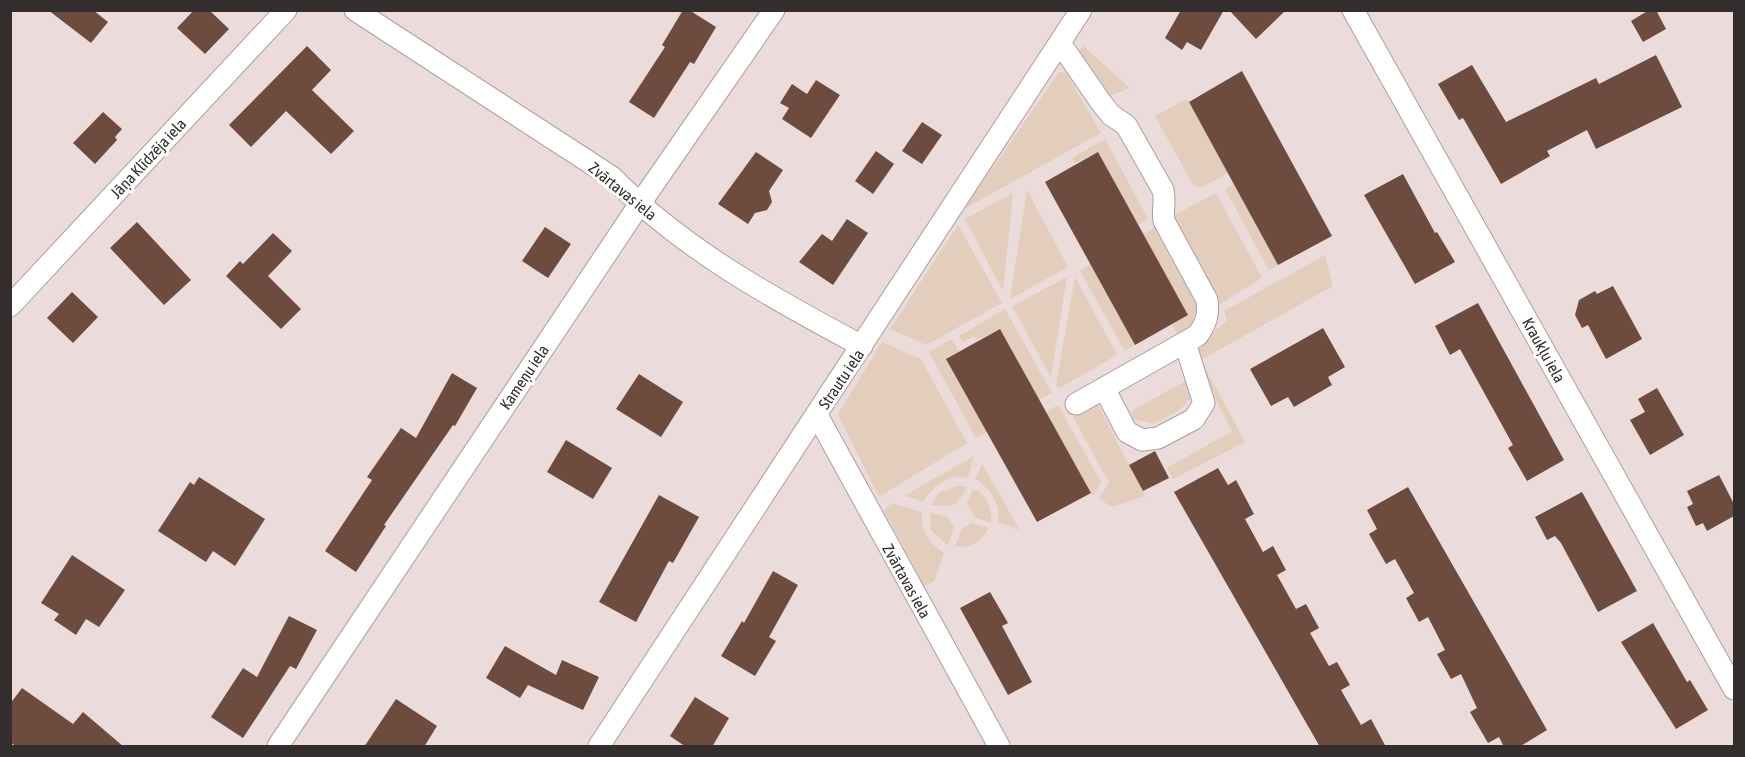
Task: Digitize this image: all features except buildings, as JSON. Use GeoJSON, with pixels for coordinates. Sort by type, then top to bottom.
{"type":"FeatureCollection","features":[{"type":"Feature","properties":{"kind":"street","name":"Jāņa Klīdzēja iela"},"geometry":{"type":"LineString","coordinates":[[10,306],[286,10]]}},
{"type":"Feature","properties":{"kind":"street","name":"Zvārtavas iela"},"geometry":{"type":"LineString","coordinates":[[355,10],[612,177],[639,205],[675,232],[777,300],[862,346]]}},
{"type":"Feature","properties":{"kind":"street","name":"Kameņu iela"},"geometry":{"type":"LineString","coordinates":[[278,747],[639,205],[774,10]]}},
{"type":"Feature","properties":{"kind":"street","name":"Kraukļu iela"},"geometry":{"type":"LineString","coordinates":[[1353,10],[1734,689]]}},
{"type":"Feature","properties":{"kind":"street","name":"Strautu iela"},"geometry":{"type":"LineString","coordinates":[[599,747],[1080,11]]}},
{"type":"Feature","properties":{"kind":"street"},"geometry":{"type":"LineString","coordinates":[[1060,43],[1105,108],[1126,125],[1162,190],[1166,202],[1162,212],[1164,221],[1207,300],[1209,312],[1206,324],[1198,335],[1076,404]]}},
{"type":"Feature","properties":{"kind":"street"},"geometry":{"type":"LineString","coordinates":[[1104,388],[1127,432],[1142,440],[1158,438],[1194,419],[1204,404],[1185,343]]}},
{"type":"Feature","properties":{"kind":"street","name":"Zvārtavas iela"},"geometry":{"type":"LineString","coordinates":[[817,415],[999,747]]}},
{"type":"Feature","properties":{"kind":"shaded area"},"geometry":{"type":"Polygon","coordinates":[[[1083,46],[1130,88],[1109,96],[1077,55],[1083,46]]]}},
{"type":"Feature","properties":{"kind":"shaded area"},"geometry":{"type":"Polygon","coordinates":[[[1059,72],[1066,73],[1101,133],[964,209],[1059,72]]]}},
{"type":"Feature","properties":{"kind":"shaded area"},"geometry":{"type":"Polygon","coordinates":[[[1187,99],[1228,173],[1200,188],[1192,183],[1155,116],[1187,99]]]}},
{"type":"Feature","properties":{"kind":"shaded area"},"geometry":{"type":"Polygon","coordinates":[[[1105,139],[1148,219],[1138,225],[1098,152],[1075,163],[1072,158],[1105,139]]]}},
{"type":"Feature","properties":{"kind":"shaded area"},"geometry":{"type":"Polygon","coordinates":[[[1234,184],[1278,265],[1269,270],[1225,189],[1234,184]]]}},
{"type":"Feature","properties":{"kind":"shaded area"},"geometry":{"type":"Polygon","coordinates":[[[1027,190],[1068,267],[1010,299],[1027,190]]]}},
{"type":"Feature","properties":{"kind":"shaded area"},"geometry":{"type":"Polygon","coordinates":[[[1013,193],[1003,291],[965,219],[1013,193]]]}},
{"type":"Feature","properties":{"kind":"shaded area"},"geometry":{"type":"Polygon","coordinates":[[[1216,193],[1262,278],[1220,304],[1171,217],[1216,193]]]}},
{"type":"Feature","properties":{"kind":"shaded area"},"geometry":{"type":"Polygon","coordinates":[[[958,225],[1002,303],[926,345],[890,329],[958,225]]]}},
{"type":"Feature","properties":{"kind":"shaded area"},"geometry":{"type":"Polygon","coordinates":[[[1154,228],[1197,305],[1191,326],[1177,334],[1172,325],[1188,315],[1143,234],[1154,228]]]}},
{"type":"Feature","properties":{"kind":"shaded area"},"geometry":{"type":"Polygon","coordinates":[[[1325,255],[1333,286],[1201,360],[1245,442],[1173,479],[1167,468],[1232,431],[1198,365],[1197,344],[1227,321],[1224,311],[1325,255]]]}},
{"type":"Feature","properties":{"kind":"shaded area"},"geometry":{"type":"Polygon","coordinates":[[[1091,264],[1135,345],[1125,351],[1080,271],[1091,264]]]}},
{"type":"Feature","properties":{"kind":"shaded area"},"geometry":{"type":"Polygon","coordinates":[[[1067,277],[1051,377],[1012,306],[1067,277]]]}},
{"type":"Feature","properties":{"kind":"shaded area"},"geometry":{"type":"Polygon","coordinates":[[[1075,277],[1117,355],[1058,389],[1056,385],[1075,277]]]}},
{"type":"Feature","properties":{"kind":"shaded area"},"geometry":{"type":"Polygon","coordinates":[[[1005,309],[1052,393],[1039,400],[1000,329],[977,340],[974,336],[963,342],[959,336],[1005,309]]]}},
{"type":"Feature","properties":{"kind":"shaded area"},"geometry":{"type":"Polygon","coordinates":[[[952,339],[959,351],[950,357],[987,432],[976,438],[929,352],[952,339]]]}},
{"type":"Feature","properties":{"kind":"shaded area"},"geometry":{"type":"Polygon","coordinates":[[[882,342],[921,359],[967,443],[879,497],[838,414],[882,342]]]}},
{"type":"Feature","properties":{"kind":"shaded area"},"geometry":{"type":"Polygon","coordinates":[[[1185,381],[1192,385],[1192,393],[1185,405],[1174,414],[1154,424],[1132,419],[1132,411],[1185,381]]]}},
{"type":"Feature","properties":{"kind":"shaded area"},"geometry":{"type":"Polygon","coordinates":[[[1097,403],[1145,496],[1111,507],[1099,498],[1109,483],[1073,417],[1097,403]]]}},
{"type":"Feature","properties":{"kind":"shaded area"},"geometry":{"type":"Polygon","coordinates":[[[1058,405],[1101,482],[1093,496],[1046,412],[1058,405]]]}},
{"type":"Feature","properties":{"kind":"shaded area"},"geometry":{"type":"Polygon","coordinates":[[[974,456],[968,478],[947,479],[923,501],[904,496],[974,456]]]}},
{"type":"Feature","properties":{"kind":"shaded area"},"geometry":{"type":"Polygon","coordinates":[[[982,464],[1020,530],[998,522],[998,510],[993,497],[985,486],[975,479],[982,464]]]}},
{"type":"Feature","properties":{"kind":"shaded area"},"geometry":{"type":"Polygon","coordinates":[[[957,486],[967,486],[957,502],[950,506],[931,505],[939,493],[957,486]]]}},
{"type":"Feature","properties":{"kind":"shaded area"},"geometry":{"type":"Polygon","coordinates":[[[973,489],[986,498],[991,512],[991,523],[974,517],[967,503],[973,489]]]}},
{"type":"Feature","properties":{"kind":"shaded area"},"geometry":{"type":"Polygon","coordinates":[[[892,503],[922,512],[924,531],[934,545],[944,553],[934,581],[924,586],[884,510],[892,503]]]}},
{"type":"Feature","properties":{"kind":"shaded area"},"geometry":{"type":"Polygon","coordinates":[[[930,512],[947,517],[954,527],[948,546],[931,530],[930,512]]]}},
{"type":"Feature","properties":{"kind":"shaded area"},"geometry":{"type":"Polygon","coordinates":[[[972,523],[989,528],[975,543],[966,547],[955,546],[962,528],[972,523]]]}}]}
